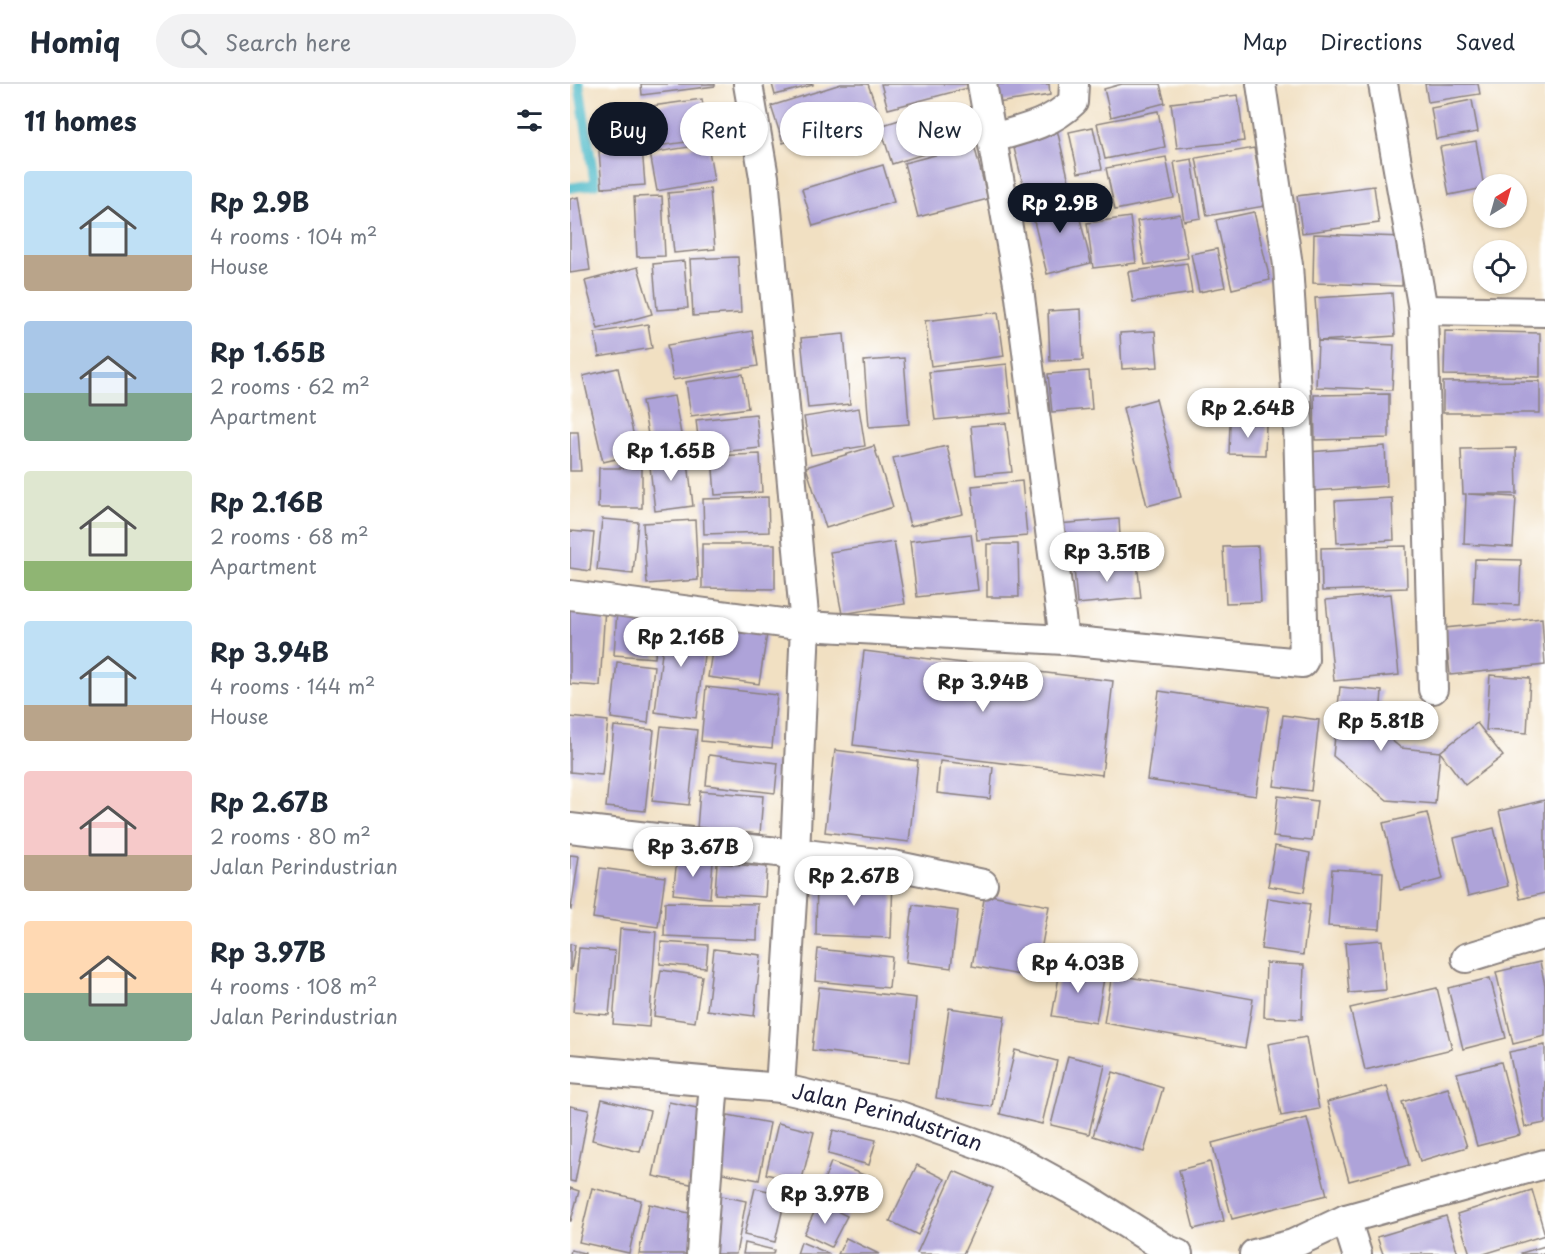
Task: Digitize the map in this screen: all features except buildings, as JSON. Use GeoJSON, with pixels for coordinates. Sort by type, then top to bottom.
{"type":"FeatureCollection","features":[{"type":"Feature","properties":{"kind":"street"},"geometry":{"type":"LineString","coordinates":[[748,84],[764,177],[806,626],[795,854],[780,1088]]}},
{"type":"Feature","properties":{"kind":"street"},"geometry":{"type":"LineString","coordinates":[[982,84],[1019,289],[1064,640]]}},
{"type":"Feature","properties":{"kind":"street"},"geometry":{"type":"LineString","coordinates":[[992,138],[1036,126],[1063,112],[1074,102],[1074,84]]}},
{"type":"Feature","properties":{"kind":"street"},"geometry":{"type":"LineString","coordinates":[[570,595],[806,626],[1064,640],[1302,663],[1304,660],[1298,423],[1288,264],[1261,84]]}},
{"type":"Feature","properties":{"kind":"street"},"geometry":{"type":"LineString","coordinates":[[1383,84],[1423,310],[1433,689]]}},
{"type":"Feature","properties":{"kind":"street"},"geometry":{"type":"LineString","coordinates":[[1423,310],[1545,312]]}},
{"type":"Feature","properties":{"kind":"street"},"geometry":{"type":"LineString","coordinates":[[570,828],[893,865],[982,884]]}},
{"type":"Feature","properties":{"kind":"street"},"geometry":{"type":"LineString","coordinates":[[1466,958],[1545,934]]}},
{"type":"Feature","properties":{"kind":"street","name":"Jalan Perindustrian"},"geometry":{"type":"LineString","coordinates":[[570,1069],[780,1088],[900,1116],[1004,1153],[1084,1197],[1178,1254]]}},
{"type":"Feature","properties":{"kind":"street"},"geometry":{"type":"LineString","coordinates":[[701,1254],[714,1082]]}},
{"type":"Feature","properties":{"kind":"street"},"geometry":{"type":"LineString","coordinates":[[1254,1254],[1293,1244],[1346,1219],[1545,1164]]}},
{"type":"Feature","properties":{"kind":"street"},"geometry":{"type":"LineString","coordinates":[[1346,1219],[1357,1254]]}},
{"type":"Feature","properties":{"kind":"waterway"},"geometry":{"type":"LineString","coordinates":[[570,188],[595,184],[579,84]]}}]}
